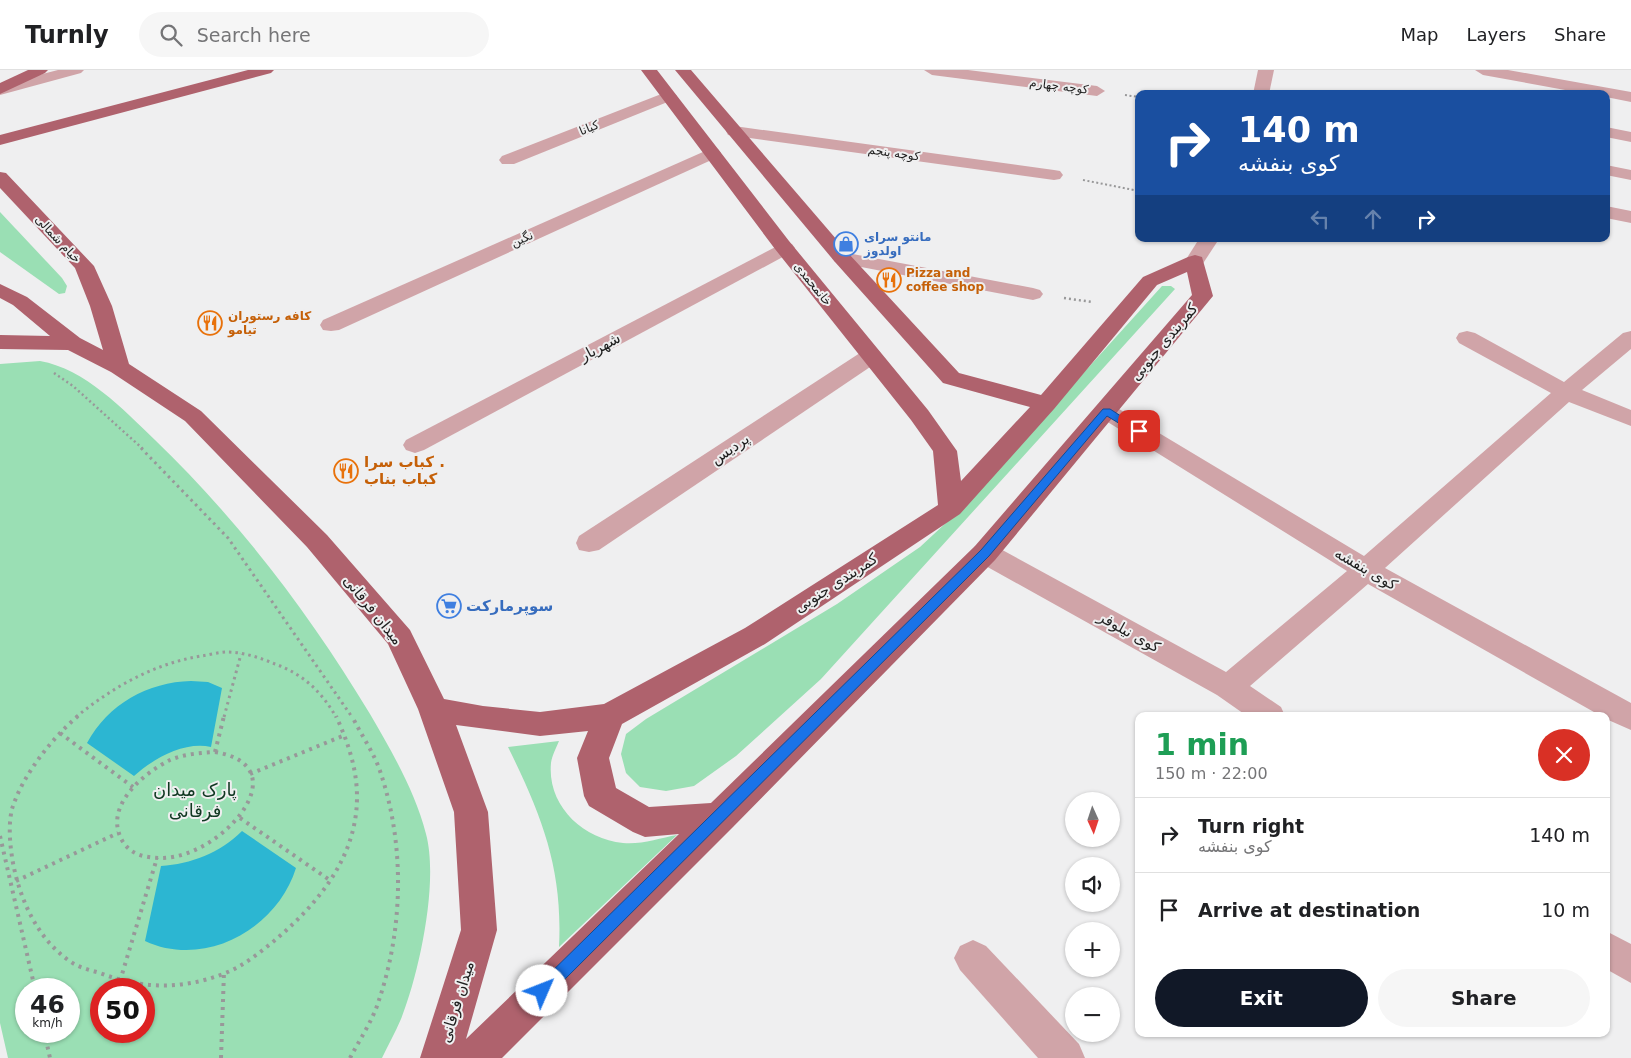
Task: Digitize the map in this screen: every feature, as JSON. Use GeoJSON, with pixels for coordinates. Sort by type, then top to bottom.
{"type":"FeatureCollection","features":[{"type":"Feature","properties":{"kind":"main road"},"geometry":{"type":"LineString","coordinates":[[0,90],[40,70]]}},
{"type":"Feature","properties":{"kind":"main road"},"geometry":{"type":"LineString","coordinates":[[0,140],[266,70]]}},
{"type":"Feature","properties":{"kind":"main road","name":"خانمحمدی"},"geometry":{"type":"LineString","coordinates":[[649,70],[785,248],[920,415],[945,451],[951,508]]}},
{"type":"Feature","properties":{"kind":"main road"},"geometry":{"type":"LineString","coordinates":[[683,70],[842,258],[951,378],[1046,404]]}},
{"type":"Feature","properties":{"kind":"main road"},"geometry":{"type":"LineString","coordinates":[[15,153],[30,145],[211,84]]}},
{"type":"Feature","properties":{"kind":"main road"},"geometry":{"type":"LineString","coordinates":[[700,137],[734,130]]}},
{"type":"Feature","properties":{"kind":"main road"},"geometry":{"type":"LineString","coordinates":[[0,135],[28,132]]}},
{"type":"Feature","properties":{"kind":"main road","name":"خیام شمالی"},"geometry":{"type":"LineString","coordinates":[[0,177],[84,266],[101,306],[119,367]]}},
{"type":"Feature","properties":{"kind":"main road","name":"کمربندی جنوبی"},"geometry":{"type":"LineString","coordinates":[[434,709],[483,718],[540,724],[610,716],[756,636],[951,508],[1046,404],[1150,281],[1202,250],[1203,296],[985,553],[721,817],[474,1058]]}},
{"type":"Feature","properties":{"kind":"main road"},"geometry":{"type":"LineString","coordinates":[[0,290],[20,301],[72,343]]}},
{"type":"Feature","properties":{"kind":"main road","name":"میدان فرقانی"},"geometry":{"type":"LineString","coordinates":[[0,342],[72,343],[119,367],[193,416],[317,541],[400,638],[434,709],[471,812],[479,930],[440,1058]]}},
{"type":"Feature","properties":{"kind":"main road"},"geometry":{"type":"LineString","coordinates":[[610,716],[593,758],[601,796],[645,822],[721,817]]}},
{"type":"Feature","properties":{"kind":"street"},"geometry":{"type":"LineString","coordinates":[[0,90],[76,70]]}},
{"type":"Feature","properties":{"kind":"street","name":"کوچه چهارم"},"geometry":{"type":"LineString","coordinates":[[932,70],[1097,91]]}},
{"type":"Feature","properties":{"kind":"street"},"geometry":{"type":"LineString","coordinates":[[1262,90],[1266,70]]}},
{"type":"Feature","properties":{"kind":"street"},"geometry":{"type":"LineString","coordinates":[[1483,70],[1594,90]]}},
{"type":"Feature","properties":{"kind":"street"},"geometry":{"type":"LineString","coordinates":[[1530,78],[1530,90]]}},
{"type":"Feature","properties":{"kind":"street"},"geometry":{"type":"LineString","coordinates":[[1610,93],[1631,97]]}},
{"type":"Feature","properties":{"kind":"street","name":"کیانا"},"geometry":{"type":"LineString","coordinates":[[508,160],[669,96]]}},
{"type":"Feature","properties":{"kind":"street","name":"کوچه پنجم"},"geometry":{"type":"LineString","coordinates":[[734,130],[1054,175]]}},
{"type":"Feature","properties":{"kind":"street"},"geometry":{"type":"LineString","coordinates":[[1610,133],[1631,137]]}},
{"type":"Feature","properties":{"kind":"street","name":"نگین"},"geometry":{"type":"LineString","coordinates":[[331,325],[712,154]]}},
{"type":"Feature","properties":{"kind":"street"},"geometry":{"type":"LineString","coordinates":[[1610,171],[1631,175]]}},
{"type":"Feature","properties":{"kind":"street"},"geometry":{"type":"LineString","coordinates":[[1610,213],[1631,217]]}},
{"type":"Feature","properties":{"kind":"street","name":"شهریار"},"geometry":{"type":"LineString","coordinates":[[415,445],[785,248]]}},
{"type":"Feature","properties":{"kind":"street"},"geometry":{"type":"LineString","coordinates":[[842,258],[1033,294]]}},
{"type":"Feature","properties":{"kind":"street"},"geometry":{"type":"LineString","coordinates":[[1467,338],[1566,392],[1631,419]]}},
{"type":"Feature","properties":{"kind":"street"},"geometry":{"type":"LineString","coordinates":[[1228,687],[1366,570],[1566,392],[1631,338]]}},
{"type":"Feature","properties":{"kind":"street","name":"پردیس"},"geometry":{"type":"LineString","coordinates":[[590,543],[872,356]]}},
{"type":"Feature","properties":{"kind":"street","name":"کوی بنفشه"},"geometry":{"type":"LineString","coordinates":[[1106,411],[1366,570],[1631,718]]}},
{"type":"Feature","properties":{"kind":"street","name":"کوی نیلوفر"},"geometry":{"type":"LineString","coordinates":[[985,553],[1228,687],[1264,712]]}},
{"type":"Feature","properties":{"kind":"street"},"geometry":{"type":"LineString","coordinates":[[1610,951],[1631,965]]}},
{"type":"Feature","properties":{"kind":"street"},"geometry":{"type":"LineString","coordinates":[[973,958],[1065,1058]]}},
{"type":"Feature","properties":{"kind":"path"},"geometry":{"type":"LineString","coordinates":[[1054,175],[1135,190]]}},
{"type":"Feature","properties":{"kind":"path"},"geometry":{"type":"LineString","coordinates":[[1033,294],[1128,307]]}},
{"type":"Feature","properties":{"kind":"path"},"geometry":{"type":"LineString","coordinates":[[47,372],[55,374],[73,386],[136,442],[228,538],[350,714],[381,773],[392,815],[398,858],[398,902],[390,956],[380,1001],[350,1058]]}},
{"type":"Feature","properties":{"kind":"path"},"geometry":{"type":"LineString","coordinates":[[110,978],[71,962],[40,930],[19,894],[9,848],[12,810],[27,778],[60,733],[84,709],[122,684],[148,671],[178,660],[227,652],[257,657],[301,675],[324,695],[345,735],[352,754],[358,789],[354,827],[340,866],[322,896],[297,923],[240,967],[199,981],[155,985]]}},
{"type":"Feature","properties":{"kind":"path"},"geometry":{"type":"LineString","coordinates":[[215,752],[241,654]]}},
{"type":"Feature","properties":{"kind":"path"},"geometry":{"type":"LineString","coordinates":[[60,733],[133,787]]}},
{"type":"Feature","properties":{"kind":"path"},"geometry":{"type":"LineString","coordinates":[[250,774],[345,735]]}},
{"type":"Feature","properties":{"kind":"path"},"geometry":{"type":"LineString","coordinates":[[215,752],[234,756],[246,766],[250,774],[252,795],[240,818],[230,829],[212,843],[190,854],[146,858],[130,851],[120,839],[116,823],[121,805],[133,787],[151,772],[172,760],[194,753],[215,752]]}},
{"type":"Feature","properties":{"kind":"path"},"geometry":{"type":"LineString","coordinates":[[240,818],[331,881]]}},
{"type":"Feature","properties":{"kind":"path"},"geometry":{"type":"LineString","coordinates":[[16,880],[118,833]]}},
{"type":"Feature","properties":{"kind":"path"},"geometry":{"type":"LineString","coordinates":[[0,836],[32,978]]}},
{"type":"Feature","properties":{"kind":"path"},"geometry":{"type":"LineString","coordinates":[[121,978],[156,858]]}},
{"type":"Feature","properties":{"kind":"path"},"geometry":{"type":"LineString","coordinates":[[222,1058],[224,972]]}},
{"type":"Feature","properties":{"kind":"path"},"geometry":{"type":"LineString","coordinates":[[47,1043],[50,1058]]}},
{"type":"Feature","properties":{"kind":"green space"},"geometry":{"type":"Polygon","coordinates":[[[0,212],[62,278],[67,286],[65,293],[59,294],[0,252],[0,212]]]}},
{"type":"Feature","properties":{"kind":"green space"},"geometry":{"type":"Polygon","coordinates":[[[1162,286],[1171,286],[1175,289],[821,679],[736,756],[694,786],[666,791],[640,787],[626,773],[621,754],[626,734],[646,719],[837,604],[920,547],[948,521],[1005,460],[1162,286]]]}},
{"type":"Feature","properties":{"kind":"green space","name":"پارک میدان فرقانی"},"geometry":{"type":"Polygon","coordinates":[[[40,361],[57,365],[88,381],[130,416],[216,503],[272,570],[298,605],[323,640],[370,714],[416,802],[426,834],[429,854],[429,902],[420,953],[408,1000],[382,1058],[8,1058],[0,1023],[0,364],[40,361]]]}},
{"type":"Feature","properties":{"kind":"green space"},"geometry":{"type":"Polygon","coordinates":[[[559,741],[551,763],[551,778],[561,806],[581,827],[594,835],[623,843],[643,842],[677,835],[559,947],[558,893],[548,844],[531,796],[508,747],[559,741]]]}},
{"type":"Feature","properties":{"kind":"water"},"geometry":{"type":"Polygon","coordinates":[[[175,682],[208,682],[222,688],[211,747],[201,746],[180,749],[150,763],[134,776],[87,743],[106,717],[131,698],[160,686],[175,682]]]}},
{"type":"Feature","properties":{"kind":"water"},"geometry":{"type":"Polygon","coordinates":[[[242,831],[296,868],[287,890],[273,909],[256,925],[236,938],[214,946],[191,950],[168,948],[145,941],[161,866],[183,863],[204,856],[215,851],[242,831]]]}},
{"type":"Feature","properties":{"kind":"place","name":"مانتو سرای اولدوز"},"geometry":{"type":"Point","coordinates":[846,244]}},
{"type":"Feature","properties":{"kind":"place","name":"Pizza and coffee shop"},"geometry":{"type":"Point","coordinates":[889,280]}},
{"type":"Feature","properties":{"kind":"place","name":"کافه رستوران تیامو"},"geometry":{"type":"Point","coordinates":[210,323]}},
{"type":"Feature","properties":{"kind":"place","name":"کباب سرا . کباب بناب"},"geometry":{"type":"Point","coordinates":[346,471]}},
{"type":"Feature","properties":{"kind":"place","name":"سوپرمارکت"},"geometry":{"type":"Point","coordinates":[449,606]}},
{"type":"Feature","properties":{"kind":"route"},"geometry":{"type":"LineString","coordinates":[[542,991],[756,782],[985,553],[1106,411],[1139,431]]}}]}
